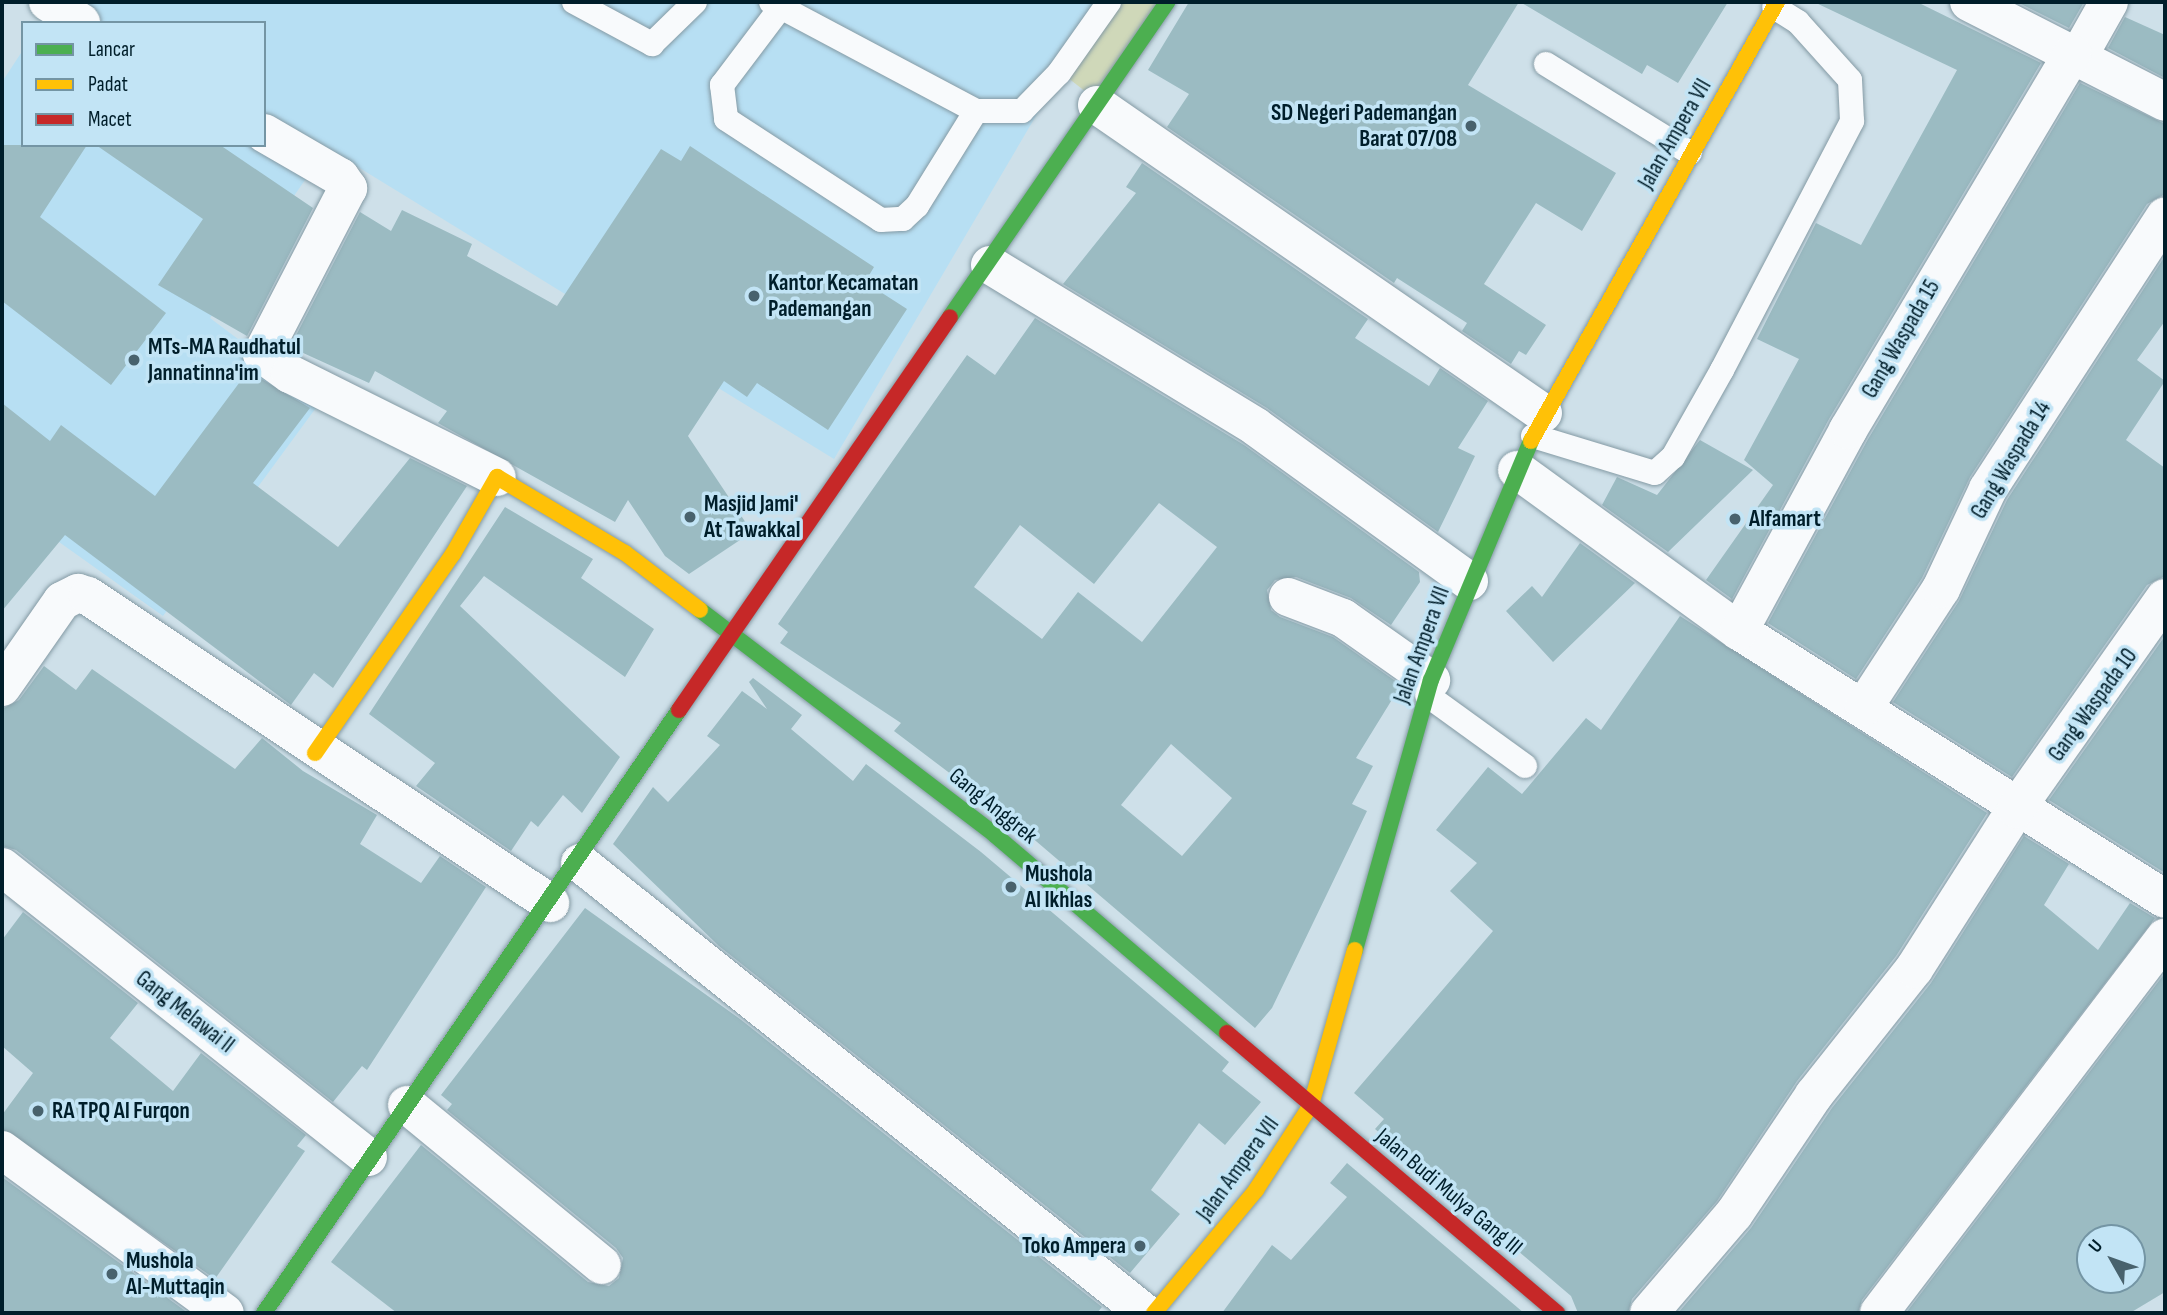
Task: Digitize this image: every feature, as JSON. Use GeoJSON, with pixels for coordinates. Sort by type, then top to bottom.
{"type":"FeatureCollection","features":[{"type":"Feature","properties":{"kind":"street"},"geometry":{"type":"LineString","coordinates":[[48,2],[78,21]]}},
{"type":"Feature","properties":{"kind":"street"},"geometry":{"type":"LineString","coordinates":[[264,1313],[368,1157],[580,863],[734,633],[990,265],[1167,2]]}},
{"type":"Feature","properties":{"kind":"street"},"geometry":{"type":"LineString","coordinates":[[1969,2],[2165,102]]}},
{"type":"Feature","properties":{"kind":"street","name":"Gang Waspada 15"},"geometry":{"type":"LineString","coordinates":[[1740,631],[1855,418],[2109,2]]}},
{"type":"Feature","properties":{"kind":"street","name":"Jalan Ampera VII"},"geometry":{"type":"LineString","coordinates":[[1154,1313],[1256,1190],[1311,1105],[1429,687],[1469,581],[1538,425],[1776,5]]}},
{"type":"Feature","properties":{"kind":"street"},"geometry":{"type":"LineString","coordinates":[[1097,105],[1538,425]]}},
{"type":"Feature","properties":{"kind":"street"},"geometry":{"type":"LineString","coordinates":[[266,134],[340,177],[348,188],[262,354],[290,374],[497,477],[453,555],[315,752]]}},
{"type":"Feature","properties":{"kind":"street","name":"Gang Waspada 14"},"geometry":{"type":"LineString","coordinates":[[1864,707],[1941,589],[1988,489],[2165,216]]}},
{"type":"Feature","properties":{"kind":"street"},"geometry":{"type":"LineString","coordinates":[[990,265],[1256,426],[1469,581]]}},
{"type":"Feature","properties":{"kind":"street"},"geometry":{"type":"LineString","coordinates":[[1517,470],[1740,631],[1864,707],[2016,809],[2165,899]]}},
{"type":"Feature","properties":{"kind":"street","name":"Gang Anggrek"},"geometry":{"type":"LineString","coordinates":[[497,477],[576,520],[734,633],[995,835],[1311,1105]]}},
{"type":"Feature","properties":{"kind":"street"},"geometry":{"type":"LineString","coordinates":[[2,687],[62,601],[78,593],[315,752],[550,903]]}},
{"type":"Feature","properties":{"kind":"street"},"geometry":{"type":"LineString","coordinates":[[1288,597],[1343,618],[1429,687]]}},
{"type":"Feature","properties":{"kind":"street","name":"Gang Waspada 10"},"geometry":{"type":"LineString","coordinates":[[1649,1313],[1734,1214],[1814,1095],[1914,969],[2016,809],[2165,598]]}},
{"type":"Feature","properties":{"kind":"street"},"geometry":{"type":"LineString","coordinates":[[580,863],[1145,1313]]}},
{"type":"Feature","properties":{"kind":"street","name":"Gang Melawai II"},"geometry":{"type":"LineString","coordinates":[[2,867],[368,1157]]}},
{"type":"Feature","properties":{"kind":"street"},"geometry":{"type":"LineString","coordinates":[[1879,1313],[2165,937]]}},
{"type":"Feature","properties":{"kind":"street"},"geometry":{"type":"LineString","coordinates":[[407,1105],[602,1265]]}},
{"type":"Feature","properties":{"kind":"street","name":"Jalan Budi Mulya Gang III"},"geometry":{"type":"LineString","coordinates":[[1311,1105],[1557,1313]]}},
{"type":"Feature","properties":{"kind":"street"},"geometry":{"type":"LineString","coordinates":[[3,1152],[225,1313]]}},
{"type":"Feature","properties":{"kind":"lane"},"geometry":{"type":"LineString","coordinates":[[574,2],[652,44],[695,2]]}},
{"type":"Feature","properties":{"kind":"lane"},"geometry":{"type":"LineString","coordinates":[[976,111],[917,206],[902,219],[881,220],[726,119],[722,85],[776,4],[976,111],[1022,111],[1059,73],[1110,2]]}},
{"type":"Feature","properties":{"kind":"lane"},"geometry":{"type":"LineString","coordinates":[[1538,425],[1655,473],[1673,457],[1716,381],[1852,121],[1850,80],[1798,22],[1776,5]]}},
{"type":"Feature","properties":{"kind":"lane"},"geometry":{"type":"LineString","coordinates":[[1546,64],[1690,153]]}},
{"type":"Feature","properties":{"kind":"lane"},"geometry":{"type":"LineString","coordinates":[[1429,687],[1525,766]]}},
{"type":"Feature","properties":{"kind":"shaded area"},"geometry":{"type":"Polygon","coordinates":[[[53,2],[1103,2],[834,459],[327,148],[210,318],[321,401],[163,616],[52,537],[2,482],[2,82],[21,53],[21,147],[266,147],[266,21],[41,21],[53,2]]]}},
{"type":"Feature","properties":{"kind":"green space"},"geometry":{"type":"Polygon","coordinates":[[[1109,2],[1158,2],[1095,99],[1063,74],[1109,2]]]}},
{"type":"Feature","properties":{"kind":"building"},"geometry":{"type":"Polygon","coordinates":[[[1189,2],[1519,2],[1468,85],[1616,173],[1582,231],[1536,203],[1484,284],[1546,325],[1526,355],[1519,351],[1511,364],[1462,331],[1467,323],[1397,278],[1394,283],[1167,127],[1189,94],[1148,70],[1189,2]]]}},
{"type":"Feature","properties":{"kind":"building"},"geometry":{"type":"Polygon","coordinates":[[[1520,2],[1728,2],[1678,83],[1647,65],[1642,74],[1520,2]]]}},
{"type":"Feature","properties":{"kind":"building"},"geometry":{"type":"Polygon","coordinates":[[[1814,2],[1917,2],[2041,63],[1829,419],[1732,599],[1706,580],[1773,485],[1744,460],[1799,359],[1757,339],[1816,223],[1861,245],[1957,70],[1814,2]]]}},
{"type":"Feature","properties":{"kind":"building"},"geometry":{"type":"Polygon","coordinates":[[[2017,2],[2084,2],[2069,28],[2017,2]]]}},
{"type":"Feature","properties":{"kind":"building"},"geometry":{"type":"Polygon","coordinates":[[[2125,17],[2165,35],[2165,78],[2108,48],[2125,17]]]}},
{"type":"Feature","properties":{"kind":"building"},"geometry":{"type":"Polygon","coordinates":[[[2080,83],[2165,124],[2165,194],[2147,204],[1970,477],[1922,578],[1856,679],[1768,623],[1867,441],[2080,83]]]}},
{"type":"Feature","properties":{"kind":"building"},"geometry":{"type":"Polygon","coordinates":[[[2,145],[86,147],[40,217],[166,313],[111,385],[2,301],[2,145]]]}},
{"type":"Feature","properties":{"kind":"building"},"geometry":{"type":"Polygon","coordinates":[[[690,146],[874,267],[865,282],[907,309],[828,430],[757,383],[747,397],[724,381],[688,436],[752,532],[689,574],[665,556],[628,500],[615,522],[438,423],[447,411],[375,371],[369,383],[290,347],[360,212],[391,231],[402,210],[472,244],[467,256],[557,306],[661,149],[681,161],[690,146]]]}},
{"type":"Feature","properties":{"kind":"building"},"geometry":{"type":"Polygon","coordinates":[[[99,147],[223,147],[313,208],[247,336],[158,285],[203,219],[99,147]]]}},
{"type":"Feature","properties":{"kind":"building"},"geometry":{"type":"Polygon","coordinates":[[[1142,163],[1368,319],[1355,338],[1429,386],[1440,368],[1488,401],[1458,448],[1475,456],[1438,532],[1267,408],[1063,284],[1136,193],[1126,187],[1142,163]]]}},
{"type":"Feature","properties":{"kind":"building"},"geometry":{"type":"Polygon","coordinates":[[[2165,256],[2165,321],[2137,360],[2165,381],[2126,440],[2165,468],[2165,576],[2147,585],[2012,777],[1893,702],[1959,601],[2007,500],[2165,256]]]}},
{"type":"Feature","properties":{"kind":"building"},"geometry":{"type":"Polygon","coordinates":[[[1035,318],[1244,445],[1419,572],[1420,582],[1391,625],[1351,598],[1296,577],[1275,580],[1267,590],[1271,610],[1280,617],[1333,637],[1401,685],[1356,758],[1373,766],[1352,804],[1367,811],[1272,1008],[1255,1028],[1009,818],[894,731],[901,723],[780,643],[788,632],[778,624],[967,355],[995,375],[1035,318]],[[1159,503],[1094,584],[1020,525],[974,587],[1042,639],[1078,592],[1142,642],[1217,547],[1159,503]],[[1171,744],[1121,805],[1182,856],[1232,798],[1171,744]]]}},
{"type":"Feature","properties":{"kind":"building"},"geometry":{"type":"Polygon","coordinates":[[[248,371],[310,408],[253,483],[338,547],[410,458],[467,486],[333,688],[314,673],[291,705],[65,535],[2,611],[2,403],[50,441],[61,425],[155,496],[248,371]]]}},
{"type":"Feature","properties":{"kind":"building"},"geometry":{"type":"Polygon","coordinates":[[[1700,440],[1753,470],[1668,552],[1602,505],[1617,477],[1657,495],[1700,440]]]}},
{"type":"Feature","properties":{"kind":"building"},"geometry":{"type":"Polygon","coordinates":[[[505,507],[593,559],[581,578],[654,629],[625,677],[484,576],[460,606],[620,757],[582,813],[563,795],[538,827],[531,821],[511,851],[416,786],[435,763],[369,714],[505,507]]]}},
{"type":"Feature","properties":{"kind":"building"},"geometry":{"type":"Polygon","coordinates":[[[1580,543],[1635,583],[1553,662],[1506,611],[1532,586],[1542,597],[1580,543]]]}},
{"type":"Feature","properties":{"kind":"building"},"geometry":{"type":"Polygon","coordinates":[[[1680,616],[1987,813],[1896,956],[1797,1081],[1717,1201],[1632,1299],[1628,1313],[1578,1313],[1571,1296],[1375,1129],[1384,1119],[1354,1093],[1493,931],[1450,891],[1477,863],[1436,830],[1488,767],[1522,794],[1586,718],[1601,730],[1680,616]]]}},
{"type":"Feature","properties":{"kind":"building"},"geometry":{"type":"Polygon","coordinates":[[[2165,636],[2165,873],[2049,800],[2165,636]]]}},
{"type":"Feature","properties":{"kind":"building"},"geometry":{"type":"Polygon","coordinates":[[[44,666],[76,690],[92,669],[235,769],[262,738],[303,771],[377,815],[360,844],[421,883],[440,856],[486,887],[367,1070],[362,1066],[333,1102],[16,850],[2,846],[2,709],[19,700],[44,666]]]}},
{"type":"Feature","properties":{"kind":"building"},"geometry":{"type":"Polygon","coordinates":[[[753,678],[802,715],[791,729],[853,781],[866,764],[981,852],[1229,1062],[1222,1071],[1261,1102],[1225,1145],[1199,1123],[1151,1190],[1180,1214],[1130,1273],[719,946],[613,844],[653,787],[668,802],[720,745],[707,736],[742,691],[767,709],[749,682],[753,678]]]}},
{"type":"Feature","properties":{"kind":"building"},"geometry":{"type":"Polygon","coordinates":[[[2024,836],[2069,864],[2044,905],[2098,950],[2130,903],[2155,918],[1862,1300],[1858,1313],[1678,1313],[1751,1228],[1832,1108],[1931,983],[2024,836]]]}},
{"type":"Feature","properties":{"kind":"building"},"geometry":{"type":"Polygon","coordinates":[[[585,908],[740,1019],[1102,1307],[1097,1313],[397,1313],[331,1262],[421,1145],[588,1282],[609,1286],[619,1278],[623,1258],[616,1248],[447,1110],[452,1104],[441,1095],[585,908]]]}},
{"type":"Feature","properties":{"kind":"building"},"geometry":{"type":"Polygon","coordinates":[[[23,912],[138,1003],[110,1038],[173,1091],[201,1053],[306,1135],[297,1146],[305,1151],[215,1279],[2,1129],[2,1115],[33,1073],[2,1046],[2,940],[23,912]]]}},
{"type":"Feature","properties":{"kind":"building"},"geometry":{"type":"Polygon","coordinates":[[[2165,973],[2165,1292],[2130,1313],[1906,1313],[2165,973]]]}},
{"type":"Feature","properties":{"kind":"building"},"geometry":{"type":"Polygon","coordinates":[[[1347,1163],[1524,1313],[1222,1313],[1272,1245],[1291,1260],[1347,1197],[1330,1183],[1347,1163]]]}},
{"type":"Feature","properties":{"kind":"building"},"geometry":{"type":"Polygon","coordinates":[[[2,1177],[188,1313],[2,1313],[2,1177]]]}},
{"type":"Feature","properties":{"kind":"traffic: fast"},"geometry":{"type":"LineString","coordinates":[[950,317],[1167,2]]}},
{"type":"Feature","properties":{"kind":"traffic: fast"},"geometry":{"type":"LineString","coordinates":[[1355,950],[1431,680],[1531,441]]}},
{"type":"Feature","properties":{"kind":"traffic: fast"},"geometry":{"type":"LineString","coordinates":[[700,610],[995,835],[1227,1033]]}},
{"type":"Feature","properties":{"kind":"traffic: fast"},"geometry":{"type":"LineString","coordinates":[[264,1313],[679,710]]}},
{"type":"Feature","properties":{"kind":"traffic: slow"},"geometry":{"type":"LineString","coordinates":[[1531,441],[1777,2]]}},
{"type":"Feature","properties":{"kind":"traffic: slow"},"geometry":{"type":"LineString","coordinates":[[315,753],[453,554],[497,477],[625,553],[700,610]]}},
{"type":"Feature","properties":{"kind":"traffic: slow"},"geometry":{"type":"LineString","coordinates":[[1154,1313],[1256,1190],[1311,1105],[1355,950]]}},
{"type":"Feature","properties":{"kind":"traffic: jam"},"geometry":{"type":"LineString","coordinates":[[679,710],[950,317]]}},
{"type":"Feature","properties":{"kind":"traffic: jam"},"geometry":{"type":"LineString","coordinates":[[1227,1033],[1557,1313]]}},
{"type":"Feature","properties":{"kind":"place","name":"SD Negeri Pademangan Barat 07/08"},"geometry":{"type":"Point","coordinates":[1471,126]}},
{"type":"Feature","properties":{"kind":"place","name":"Kantor Kecamatan Pademangan"},"geometry":{"type":"Point","coordinates":[754,296]}},
{"type":"Feature","properties":{"kind":"place","name":"MTs-MA Raudhatul Jannatinna'im"},"geometry":{"type":"Point","coordinates":[134,360]}},
{"type":"Feature","properties":{"kind":"place","name":"Masjid Jami' At Tawakkal"},"geometry":{"type":"Point","coordinates":[690,517]}},
{"type":"Feature","properties":{"kind":"place","name":"Alfamart"},"geometry":{"type":"Point","coordinates":[1735,519]}},
{"type":"Feature","properties":{"kind":"place","name":"Mushola Al Ikhlas"},"geometry":{"type":"Point","coordinates":[1011,887]}},
{"type":"Feature","properties":{"kind":"place","name":"RA TPQ Al Furqon"},"geometry":{"type":"Point","coordinates":[38,1111]}},
{"type":"Feature","properties":{"kind":"place","name":"Toko Ampera"},"geometry":{"type":"Point","coordinates":[1140,1246]}},
{"type":"Feature","properties":{"kind":"place","name":"Mushola Al-Muttaqin"},"geometry":{"type":"Point","coordinates":[112,1274]}}]}
